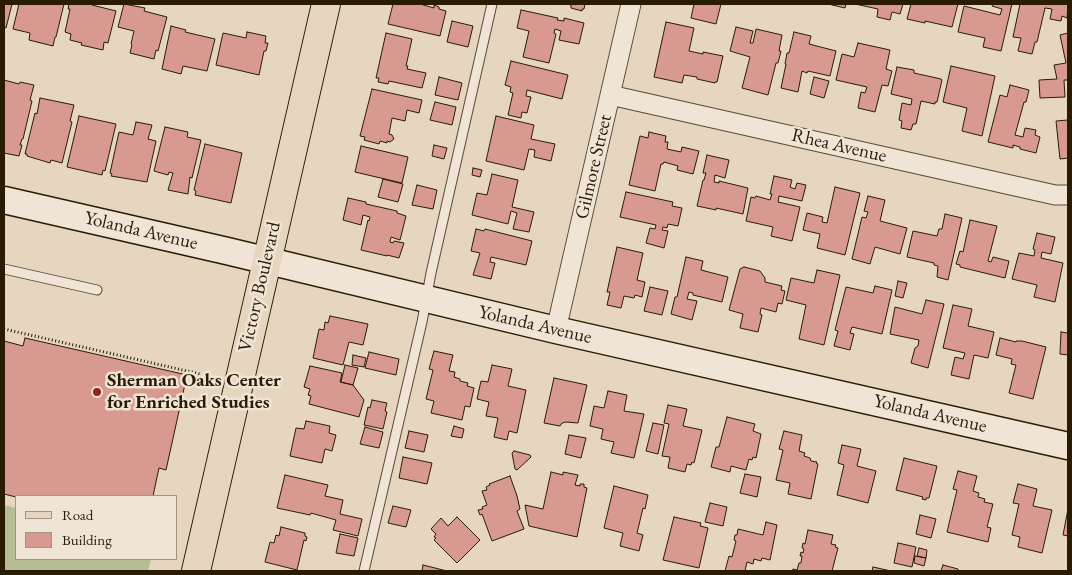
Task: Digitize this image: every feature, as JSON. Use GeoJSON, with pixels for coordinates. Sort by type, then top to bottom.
{"type":"FeatureCollection","features":[{"type":"Feature","properties":{"kind":"main road","name":"Victory Boulevard"},"geometry":{"type":"LineString","coordinates":[[196,571],[326,4]]}},
{"type":"Feature","properties":{"kind":"street","name":"Gilmore Street"},"geometry":{"type":"LineString","coordinates":[[556,330],[631,4]]}},
{"type":"Feature","properties":{"kind":"street","name":"Rhea Avenue"},"geometry":{"type":"LineString","coordinates":[[610,95],[1055,195],[1068,195]]}},
{"type":"Feature","properties":{"kind":"street","name":"Yolanda Avenue"},"geometry":{"type":"LineString","coordinates":[[4,200],[556,330],[1068,446]]}},
{"type":"Feature","properties":{"kind":"lane"},"geometry":{"type":"LineString","coordinates":[[364,571],[422,322],[492,4]]}},
{"type":"Feature","properties":{"kind":"lane"},"geometry":{"type":"LineString","coordinates":[[4,269],[97,290]]}},
{"type":"Feature","properties":{"kind":"path"},"geometry":{"type":"LineString","coordinates":[[4,329],[200,374]]}},
{"type":"Feature","properties":{"kind":"green space"},"geometry":{"type":"Polygon","coordinates":[[[4,505],[15,508],[15,560],[151,560],[148,571],[4,571],[4,505]]]}},
{"type":"Feature","properties":{"kind":"building"},"geometry":{"type":"Polygon","coordinates":[[[4,4],[12,4],[6,28],[4,27],[4,4]]]}},
{"type":"Feature","properties":{"kind":"building"},"geometry":{"type":"Polygon","coordinates":[[[19,4],[64,4],[53,46],[29,40],[30,33],[13,29],[19,4]]]}},
{"type":"Feature","properties":{"kind":"building"},"geometry":{"type":"Polygon","coordinates":[[[69,4],[92,4],[116,11],[108,43],[104,42],[103,50],[81,45],[82,43],[70,40],[71,34],[65,32],[70,9],[68,9],[69,4]]]}},
{"type":"Feature","properties":{"kind":"building"},"geometry":{"type":"Polygon","coordinates":[[[124,4],[145,8],[144,11],[167,17],[154,59],[130,53],[134,31],[118,27],[124,4]]]}},
{"type":"Feature","properties":{"kind":"building"},"geometry":{"type":"Polygon","coordinates":[[[393,4],[420,4],[434,8],[434,5],[446,11],[440,36],[388,24],[393,4]]]}},
{"type":"Feature","properties":{"kind":"building"},"geometry":{"type":"Polygon","coordinates":[[[567,4],[585,4],[582,11],[571,8],[571,5],[567,4]]]}},
{"type":"Feature","properties":{"kind":"building"},"geometry":{"type":"Polygon","coordinates":[[[694,4],[721,4],[716,24],[691,18],[694,4]]]}},
{"type":"Feature","properties":{"kind":"building"},"geometry":{"type":"Polygon","coordinates":[[[828,4],[846,4],[845,8],[828,4]]]}},
{"type":"Feature","properties":{"kind":"building"},"geometry":{"type":"Polygon","coordinates":[[[855,4],[903,4],[900,14],[892,12],[890,20],[877,17],[878,9],[855,4]]]}},
{"type":"Feature","properties":{"kind":"building"},"geometry":{"type":"Polygon","coordinates":[[[911,4],[958,4],[952,27],[907,19],[911,4]]]}},
{"type":"Feature","properties":{"kind":"building"},"geometry":{"type":"Polygon","coordinates":[[[993,4],[1012,4],[1001,51],[983,47],[985,38],[958,32],[964,6],[1000,15],[1002,9],[992,6],[993,4]]]}},
{"type":"Feature","properties":{"kind":"building"},"geometry":{"type":"Polygon","coordinates":[[[1020,4],[1068,4],[1067,18],[1062,16],[1061,21],[1050,19],[1052,9],[1045,8],[1037,42],[1035,42],[1032,54],[1018,51],[1021,38],[1013,37],[1020,4]]]}},
{"type":"Feature","properties":{"kind":"building"},"geometry":{"type":"Polygon","coordinates":[[[521,10],[558,18],[557,20],[564,21],[564,18],[584,23],[579,44],[559,40],[561,31],[555,29],[554,33],[556,34],[549,63],[523,57],[529,31],[517,28],[521,10]]]}},
{"type":"Feature","properties":{"kind":"building"},"geometry":{"type":"Polygon","coordinates":[[[452,21],[473,26],[468,47],[447,42],[452,21]]]}},
{"type":"Feature","properties":{"kind":"building"},"geometry":{"type":"Polygon","coordinates":[[[666,22],[694,28],[689,51],[723,56],[717,82],[684,75],[682,83],[654,77],[666,22]]]}},
{"type":"Feature","properties":{"kind":"building"},"geometry":{"type":"Polygon","coordinates":[[[171,26],[186,30],[185,32],[215,39],[207,71],[183,66],[181,74],[162,69],[171,26]]]}},
{"type":"Feature","properties":{"kind":"building"},"geometry":{"type":"Polygon","coordinates":[[[736,27],[753,31],[750,43],[753,43],[756,29],[782,35],[779,51],[781,51],[768,95],[742,88],[750,57],[730,51],[736,27]]]}},
{"type":"Feature","properties":{"kind":"building"},"geometry":{"type":"Polygon","coordinates":[[[247,32],[266,36],[265,43],[268,43],[266,51],[264,51],[259,75],[216,65],[223,33],[246,38],[247,32]]]}},
{"type":"Feature","properties":{"kind":"building"},"geometry":{"type":"Polygon","coordinates":[[[794,32],[811,36],[809,44],[836,51],[830,76],[802,71],[798,92],[781,88],[787,53],[789,53],[794,32]]]}},
{"type":"Feature","properties":{"kind":"building"},"geometry":{"type":"Polygon","coordinates":[[[386,33],[412,39],[406,66],[408,66],[407,69],[426,73],[422,88],[389,81],[388,84],[378,82],[379,78],[376,78],[386,33]]]}},
{"type":"Feature","properties":{"kind":"building"},"geometry":{"type":"Polygon","coordinates":[[[1068,33],[1068,80],[1064,80],[1065,97],[1040,98],[1039,80],[1057,79],[1054,65],[1066,63],[1060,35],[1068,33]]]}},
{"type":"Feature","properties":{"kind":"building"},"geometry":{"type":"Polygon","coordinates":[[[858,43],[890,50],[886,69],[892,71],[888,86],[882,85],[875,112],[858,108],[861,92],[865,93],[867,87],[836,80],[842,54],[854,57],[858,43]]]}},
{"type":"Feature","properties":{"kind":"building"},"geometry":{"type":"Polygon","coordinates":[[[511,61],[568,75],[562,99],[527,90],[526,96],[531,97],[527,113],[522,112],[521,118],[508,115],[513,93],[510,92],[511,87],[505,85],[511,61]]]}},
{"type":"Feature","properties":{"kind":"building"},"geometry":{"type":"Polygon","coordinates":[[[951,66],[995,76],[982,136],[962,131],[967,108],[943,102],[951,66]]]}},
{"type":"Feature","properties":{"kind":"building"},"geometry":{"type":"Polygon","coordinates":[[[897,67],[914,70],[914,73],[942,80],[937,102],[935,104],[921,101],[916,124],[913,124],[911,130],[901,128],[902,121],[899,120],[902,103],[911,105],[912,99],[891,94],[897,67]]]}},
{"type":"Feature","properties":{"kind":"building"},"geometry":{"type":"Polygon","coordinates":[[[439,77],[462,83],[458,100],[435,95],[439,77]]]}},
{"type":"Feature","properties":{"kind":"building"},"geometry":{"type":"Polygon","coordinates":[[[814,77],[829,81],[824,98],[810,94],[814,77]]]}},
{"type":"Feature","properties":{"kind":"building"},"geometry":{"type":"Polygon","coordinates":[[[4,80],[34,85],[19,156],[4,153],[4,80]]]}},
{"type":"Feature","properties":{"kind":"building"},"geometry":{"type":"Polygon","coordinates":[[[1010,85],[1029,90],[1015,135],[1023,137],[1025,128],[1036,130],[1035,135],[1040,137],[1036,153],[1013,145],[1013,148],[988,142],[1000,95],[1007,97],[1010,85]]]}},
{"type":"Feature","properties":{"kind":"building"},"geometry":{"type":"Polygon","coordinates":[[[372,89],[422,100],[419,113],[407,110],[405,121],[392,118],[389,134],[394,139],[390,142],[387,141],[387,143],[380,141],[379,144],[364,140],[365,137],[360,136],[372,89]]]}},
{"type":"Feature","properties":{"kind":"building"},"geometry":{"type":"Polygon","coordinates":[[[40,98],[74,105],[62,163],[51,160],[50,163],[25,154],[40,98]]]}},
{"type":"Feature","properties":{"kind":"building"},"geometry":{"type":"Polygon","coordinates":[[[435,102],[456,107],[452,125],[430,120],[435,102]]]}},
{"type":"Feature","properties":{"kind":"building"},"geometry":{"type":"Polygon","coordinates":[[[79,116],[116,124],[105,171],[103,170],[102,175],[67,167],[79,116]]]}},
{"type":"Feature","properties":{"kind":"building"},"geometry":{"type":"Polygon","coordinates":[[[496,116],[534,125],[531,139],[555,144],[551,161],[534,157],[535,150],[529,149],[524,170],[486,161],[496,116]]]}},
{"type":"Feature","properties":{"kind":"building"},"geometry":{"type":"Polygon","coordinates":[[[1068,120],[1068,158],[1060,159],[1056,121],[1068,120]]]}},
{"type":"Feature","properties":{"kind":"building"},"geometry":{"type":"Polygon","coordinates":[[[136,122],[152,125],[148,139],[156,141],[147,182],[111,176],[112,174],[110,173],[119,132],[133,135],[136,122]]]}},
{"type":"Feature","properties":{"kind":"building"},"geometry":{"type":"Polygon","coordinates":[[[165,127],[188,132],[187,137],[201,140],[192,178],[190,177],[188,194],[168,190],[173,173],[169,172],[168,175],[154,171],[165,127]]]}},
{"type":"Feature","properties":{"kind":"building"},"geometry":{"type":"Polygon","coordinates":[[[649,132],[666,136],[665,142],[668,142],[667,149],[681,152],[682,147],[699,151],[693,174],[677,170],[678,166],[664,162],[661,164],[655,191],[629,185],[640,136],[648,138],[649,132]]]}},
{"type":"Feature","properties":{"kind":"building"},"geometry":{"type":"Polygon","coordinates":[[[205,144],[242,153],[231,203],[195,195],[196,191],[194,190],[205,144]]]}},
{"type":"Feature","properties":{"kind":"building"},"geometry":{"type":"Polygon","coordinates":[[[434,145],[447,148],[444,159],[432,156],[434,145]]]}},
{"type":"Feature","properties":{"kind":"building"},"geometry":{"type":"Polygon","coordinates":[[[361,146],[408,157],[402,183],[355,172],[361,146]]]}},
{"type":"Feature","properties":{"kind":"building"},"geometry":{"type":"Polygon","coordinates":[[[707,155],[729,160],[725,178],[715,175],[714,182],[719,183],[719,181],[748,188],[743,214],[697,206],[706,173],[703,173],[707,155]]]}},
{"type":"Feature","properties":{"kind":"building"},"geometry":{"type":"Polygon","coordinates":[[[473,168],[482,170],[480,177],[472,175],[473,168]]]}},
{"type":"Feature","properties":{"kind":"building"},"geometry":{"type":"Polygon","coordinates":[[[492,174],[518,180],[512,207],[534,212],[529,232],[513,229],[517,213],[511,211],[508,224],[472,215],[477,193],[487,195],[492,174]]]}},
{"type":"Feature","properties":{"kind":"building"},"geometry":{"type":"Polygon","coordinates":[[[774,176],[792,180],[790,187],[795,189],[797,183],[806,185],[802,201],[779,196],[778,202],[800,207],[792,241],[771,236],[773,227],[746,221],[751,197],[755,198],[756,196],[770,200],[774,176]]]}},
{"type":"Feature","properties":{"kind":"building"},"geometry":{"type":"Polygon","coordinates":[[[383,179],[403,184],[398,202],[378,197],[383,179]]]}},
{"type":"Feature","properties":{"kind":"building"},"geometry":{"type":"Polygon","coordinates":[[[417,185],[437,190],[433,209],[412,205],[417,185]]]}},
{"type":"Feature","properties":{"kind":"building"},"geometry":{"type":"Polygon","coordinates":[[[835,187],[860,193],[845,255],[817,248],[820,234],[803,230],[807,213],[823,217],[822,222],[827,223],[835,187]]]}},
{"type":"Feature","properties":{"kind":"building"},"geometry":{"type":"Polygon","coordinates":[[[626,192],[673,202],[672,206],[682,208],[678,226],[668,224],[667,228],[663,227],[662,230],[668,231],[664,248],[646,243],[650,228],[655,229],[656,225],[620,217],[626,192]]]}},
{"type":"Feature","properties":{"kind":"building"},"geometry":{"type":"Polygon","coordinates":[[[868,196],[885,200],[880,221],[907,228],[900,254],[875,247],[870,264],[852,259],[862,217],[866,218],[868,212],[864,211],[868,196]]]}},
{"type":"Feature","properties":{"kind":"building"},"geometry":{"type":"Polygon","coordinates":[[[348,198],[397,211],[397,213],[406,216],[400,240],[391,237],[390,242],[404,243],[399,258],[361,250],[370,217],[363,215],[361,225],[343,220],[348,198]]]}},
{"type":"Feature","properties":{"kind":"building"},"geometry":{"type":"Polygon","coordinates":[[[945,214],[962,218],[948,280],[937,277],[938,266],[934,265],[934,263],[907,257],[913,231],[937,236],[939,229],[942,229],[945,214]]]}},
{"type":"Feature","properties":{"kind":"building"},"geometry":{"type":"Polygon","coordinates":[[[970,220],[997,226],[988,261],[991,262],[993,257],[1009,261],[1005,278],[960,267],[960,265],[956,264],[960,251],[963,252],[970,220]]]}},
{"type":"Feature","properties":{"kind":"building"},"geometry":{"type":"Polygon","coordinates":[[[476,229],[484,231],[485,229],[532,241],[526,265],[491,257],[490,262],[495,263],[491,279],[473,275],[480,253],[471,251],[476,229]]]}},
{"type":"Feature","properties":{"kind":"building"},"geometry":{"type":"Polygon","coordinates":[[[1037,233],[1055,237],[1051,254],[1042,252],[1041,258],[1063,263],[1055,302],[1034,297],[1037,285],[1012,279],[1019,253],[1034,256],[1035,250],[1033,249],[1037,233]]]}},
{"type":"Feature","properties":{"kind":"building"},"geometry":{"type":"Polygon","coordinates":[[[617,247],[643,253],[637,280],[645,282],[642,297],[635,295],[634,298],[624,296],[621,308],[607,305],[610,292],[607,292],[617,247]]]}},
{"type":"Feature","properties":{"kind":"building"},"geometry":{"type":"Polygon","coordinates":[[[686,257],[703,261],[701,270],[728,277],[722,302],[693,295],[693,293],[689,292],[687,299],[697,301],[692,320],[671,314],[686,257]]]}},
{"type":"Feature","properties":{"kind":"building"},"geometry":{"type":"Polygon","coordinates":[[[744,267],[760,271],[765,278],[765,282],[782,286],[781,290],[785,291],[782,304],[778,303],[776,312],[761,308],[760,314],[762,315],[758,332],[740,328],[743,314],[729,310],[740,269],[744,267]]]}},
{"type":"Feature","properties":{"kind":"building"},"geometry":{"type":"Polygon","coordinates":[[[817,270],[840,275],[824,345],[799,339],[806,305],[786,300],[791,278],[814,283],[817,270]]]}},
{"type":"Feature","properties":{"kind":"building"},"geometry":{"type":"Polygon","coordinates":[[[898,281],[907,283],[903,298],[895,296],[898,281]]]}},
{"type":"Feature","properties":{"kind":"building"},"geometry":{"type":"Polygon","coordinates":[[[875,286],[892,290],[882,334],[852,327],[850,333],[854,334],[850,350],[834,346],[838,331],[835,330],[846,287],[873,293],[875,286]]]}},
{"type":"Feature","properties":{"kind":"building"},"geometry":{"type":"Polygon","coordinates":[[[650,287],[668,291],[662,315],[644,311],[650,287]]]}},
{"type":"Feature","properties":{"kind":"building"},"geometry":{"type":"Polygon","coordinates":[[[926,300],[944,304],[928,368],[911,363],[919,340],[890,334],[895,307],[922,314],[926,300]]]}},
{"type":"Feature","properties":{"kind":"building"},"geometry":{"type":"Polygon","coordinates":[[[953,305],[972,309],[968,326],[994,332],[988,358],[974,355],[969,379],[951,375],[955,357],[963,359],[965,353],[943,348],[953,305]]]}},
{"type":"Feature","properties":{"kind":"building"},"geometry":{"type":"Polygon","coordinates":[[[330,316],[368,324],[363,345],[349,342],[343,365],[313,358],[319,329],[324,330],[325,322],[328,323],[330,316]]]}},
{"type":"Feature","properties":{"kind":"building"},"geometry":{"type":"Polygon","coordinates":[[[1061,332],[1068,333],[1068,355],[1060,354],[1061,332]]]}},
{"type":"Feature","properties":{"kind":"building"},"geometry":{"type":"Polygon","coordinates":[[[25,338],[187,375],[166,470],[159,468],[153,495],[15,495],[15,497],[4,494],[4,341],[23,346],[25,338]]]}},
{"type":"Feature","properties":{"kind":"building"},"geometry":{"type":"Polygon","coordinates":[[[1000,338],[1046,347],[1033,399],[1009,393],[1016,365],[1011,364],[1012,359],[996,355],[1000,338]]]}},
{"type":"Feature","properties":{"kind":"building"},"geometry":{"type":"Polygon","coordinates":[[[434,351],[453,355],[449,371],[455,372],[454,377],[468,383],[467,386],[474,388],[470,407],[465,406],[462,420],[431,413],[434,401],[426,399],[433,370],[429,369],[434,351]]]}},
{"type":"Feature","properties":{"kind":"building"},"geometry":{"type":"Polygon","coordinates":[[[369,352],[399,359],[396,375],[365,368],[369,352]]]}},
{"type":"Feature","properties":{"kind":"building"},"geometry":{"type":"Polygon","coordinates":[[[353,355],[366,358],[364,367],[352,365],[353,355]]]}},
{"type":"Feature","properties":{"kind":"building"},"geometry":{"type":"Polygon","coordinates":[[[345,365],[358,368],[353,385],[341,382],[345,365]]]}},
{"type":"Feature","properties":{"kind":"building"},"geometry":{"type":"Polygon","coordinates":[[[492,365],[512,369],[508,386],[526,390],[517,433],[509,431],[507,440],[494,437],[498,418],[486,416],[489,402],[477,399],[481,381],[488,382],[492,365]]]}},
{"type":"Feature","properties":{"kind":"building"},"geometry":{"type":"Polygon","coordinates":[[[310,366],[342,373],[340,382],[353,385],[364,400],[359,417],[309,404],[311,396],[308,395],[310,389],[304,387],[310,366]]]}},
{"type":"Feature","properties":{"kind":"building"},"geometry":{"type":"Polygon","coordinates":[[[554,378],[587,385],[578,423],[566,422],[560,426],[544,423],[554,378]]]}},
{"type":"Feature","properties":{"kind":"building"},"geometry":{"type":"Polygon","coordinates":[[[608,391],[627,395],[624,411],[644,414],[634,458],[611,453],[614,442],[601,439],[603,429],[590,426],[594,406],[604,408],[608,391]]]}},
{"type":"Feature","properties":{"kind":"building"},"geometry":{"type":"Polygon","coordinates":[[[372,400],[387,403],[383,429],[364,425],[368,407],[370,408],[372,400]]]}},
{"type":"Feature","properties":{"kind":"building"},"geometry":{"type":"Polygon","coordinates":[[[668,405],[687,409],[683,426],[702,430],[694,463],[692,462],[691,465],[687,464],[685,472],[668,468],[670,457],[662,456],[669,424],[664,423],[668,405]]]}},
{"type":"Feature","properties":{"kind":"building"},"geometry":{"type":"Polygon","coordinates":[[[727,417],[755,424],[753,431],[761,434],[756,458],[749,459],[746,470],[731,466],[730,472],[711,467],[716,447],[719,447],[727,417]]]}},
{"type":"Feature","properties":{"kind":"building"},"geometry":{"type":"Polygon","coordinates":[[[306,421],[330,426],[329,433],[336,435],[332,451],[325,449],[322,463],[290,456],[296,428],[304,429],[306,421]]]}},
{"type":"Feature","properties":{"kind":"building"},"geometry":{"type":"Polygon","coordinates":[[[653,423],[664,425],[658,454],[646,451],[653,423]]]}},
{"type":"Feature","properties":{"kind":"building"},"geometry":{"type":"Polygon","coordinates":[[[454,426],[464,429],[462,438],[451,436],[454,426]]]}},
{"type":"Feature","properties":{"kind":"building"},"geometry":{"type":"Polygon","coordinates":[[[365,427],[383,432],[379,448],[360,444],[365,427]]]}},
{"type":"Feature","properties":{"kind":"building"},"geometry":{"type":"Polygon","coordinates":[[[409,431],[428,435],[424,452],[405,448],[409,431]]]}},
{"type":"Feature","properties":{"kind":"building"},"geometry":{"type":"Polygon","coordinates":[[[784,431],[802,435],[799,451],[805,453],[804,456],[818,464],[811,499],[788,494],[790,483],[776,480],[783,450],[779,449],[784,431]]]}},
{"type":"Feature","properties":{"kind":"building"},"geometry":{"type":"Polygon","coordinates":[[[569,435],[586,438],[581,458],[565,454],[569,435]]]}},
{"type":"Feature","properties":{"kind":"building"},"geometry":{"type":"Polygon","coordinates":[[[842,445],[861,449],[857,466],[876,471],[868,503],[837,495],[844,465],[838,463],[842,445]]]}},
{"type":"Feature","properties":{"kind":"building"},"geometry":{"type":"Polygon","coordinates":[[[514,451],[530,455],[531,457],[517,470],[515,469],[512,453],[514,451]]]}},
{"type":"Feature","properties":{"kind":"building"},"geometry":{"type":"Polygon","coordinates":[[[403,457],[432,463],[427,484],[399,478],[403,457]]]}},
{"type":"Feature","properties":{"kind":"building"},"geometry":{"type":"Polygon","coordinates":[[[904,458],[937,466],[929,498],[926,498],[926,500],[922,499],[923,497],[896,490],[904,458]]]}},
{"type":"Feature","properties":{"kind":"building"},"geometry":{"type":"Polygon","coordinates":[[[958,471],[977,476],[973,491],[979,493],[978,497],[985,499],[984,502],[993,504],[987,527],[991,528],[988,542],[947,532],[957,490],[953,489],[958,471]]]}},
{"type":"Feature","properties":{"kind":"building"},"geometry":{"type":"Polygon","coordinates":[[[551,472],[563,475],[563,472],[578,475],[575,485],[580,486],[580,484],[584,484],[584,487],[587,488],[577,537],[529,526],[525,505],[543,509],[551,472]]]}},
{"type":"Feature","properties":{"kind":"building"},"geometry":{"type":"Polygon","coordinates":[[[745,474],[761,477],[757,497],[740,493],[745,474]]]}},
{"type":"Feature","properties":{"kind":"building"},"geometry":{"type":"Polygon","coordinates":[[[285,475],[328,485],[325,496],[343,500],[340,514],[362,519],[358,536],[333,530],[336,520],[311,513],[310,515],[277,508],[285,475]]]}},
{"type":"Feature","properties":{"kind":"building"},"geometry":{"type":"Polygon","coordinates":[[[510,476],[520,509],[517,511],[524,529],[492,541],[482,514],[480,515],[478,510],[483,509],[482,507],[487,505],[482,491],[487,490],[486,487],[489,484],[510,476]]]}},
{"type":"Feature","properties":{"kind":"building"},"geometry":{"type":"Polygon","coordinates":[[[1018,484],[1037,489],[1033,506],[1052,510],[1042,553],[1018,547],[1020,537],[1012,535],[1019,504],[1013,503],[1018,484]]]}},
{"type":"Feature","properties":{"kind":"building"},"geometry":{"type":"Polygon","coordinates":[[[614,486],[648,495],[637,533],[643,535],[639,551],[620,546],[623,533],[604,528],[614,486]]]}},
{"type":"Feature","properties":{"kind":"building"},"geometry":{"type":"Polygon","coordinates":[[[710,503],[727,507],[723,526],[705,522],[710,503]]]}},
{"type":"Feature","properties":{"kind":"building"},"geometry":{"type":"Polygon","coordinates":[[[393,506],[411,510],[406,527],[388,523],[393,506]]]}},
{"type":"Feature","properties":{"kind":"building"},"geometry":{"type":"Polygon","coordinates":[[[1068,509],[1068,536],[1063,535],[1068,509]]]}},
{"type":"Feature","properties":{"kind":"building"},"geometry":{"type":"Polygon","coordinates":[[[920,515],[936,519],[931,538],[916,534],[920,515]]]}},
{"type":"Feature","properties":{"kind":"building"},"geometry":{"type":"Polygon","coordinates":[[[457,517],[480,540],[457,563],[434,540],[436,534],[431,529],[441,518],[448,526],[457,517]]]}},
{"type":"Feature","properties":{"kind":"building"},"geometry":{"type":"Polygon","coordinates":[[[674,517],[701,523],[700,526],[708,528],[699,568],[663,560],[674,517]]]}},
{"type":"Feature","properties":{"kind":"building"},"geometry":{"type":"Polygon","coordinates":[[[766,522],[777,525],[770,560],[762,558],[761,561],[754,559],[753,564],[747,562],[745,571],[725,571],[729,556],[732,557],[736,541],[734,540],[735,535],[737,535],[738,529],[763,535],[766,522]]]}},
{"type":"Feature","properties":{"kind":"building"},"geometry":{"type":"Polygon","coordinates":[[[281,527],[305,533],[307,537],[306,541],[304,540],[297,570],[265,562],[270,542],[274,543],[276,535],[279,536],[281,527]]]}},
{"type":"Feature","properties":{"kind":"building"},"geometry":{"type":"Polygon","coordinates":[[[808,530],[833,535],[831,544],[836,545],[835,547],[838,548],[832,571],[792,571],[793,569],[797,570],[799,563],[801,563],[802,556],[800,556],[801,552],[803,553],[803,543],[805,544],[808,530]]]}},
{"type":"Feature","properties":{"kind":"building"},"geometry":{"type":"Polygon","coordinates":[[[340,534],[358,538],[354,556],[336,553],[340,534]]]}},
{"type":"Feature","properties":{"kind":"building"},"geometry":{"type":"Polygon","coordinates":[[[898,543],[916,547],[912,567],[894,563],[898,543]]]}},
{"type":"Feature","properties":{"kind":"building"},"geometry":{"type":"Polygon","coordinates":[[[919,548],[927,550],[926,558],[917,556],[919,548]]]}},
{"type":"Feature","properties":{"kind":"building"},"geometry":{"type":"Polygon","coordinates":[[[915,556],[926,558],[924,566],[914,563],[915,556]]]}},
{"type":"Feature","properties":{"kind":"building"},"geometry":{"type":"Polygon","coordinates":[[[423,565],[447,571],[422,571],[423,565]]]}},
{"type":"Feature","properties":{"kind":"building"},"geometry":{"type":"Polygon","coordinates":[[[943,565],[958,569],[958,571],[941,571],[943,565]]]}},
{"type":"Feature","properties":{"kind":"building"},"geometry":{"type":"Polygon","coordinates":[[[873,567],[891,571],[872,571],[873,567]]]}},
{"type":"Feature","properties":{"kind":"place","name":"Sherman Oaks Center for Enriched Studies"},"geometry":{"type":"Point","coordinates":[97,392]}}]}
